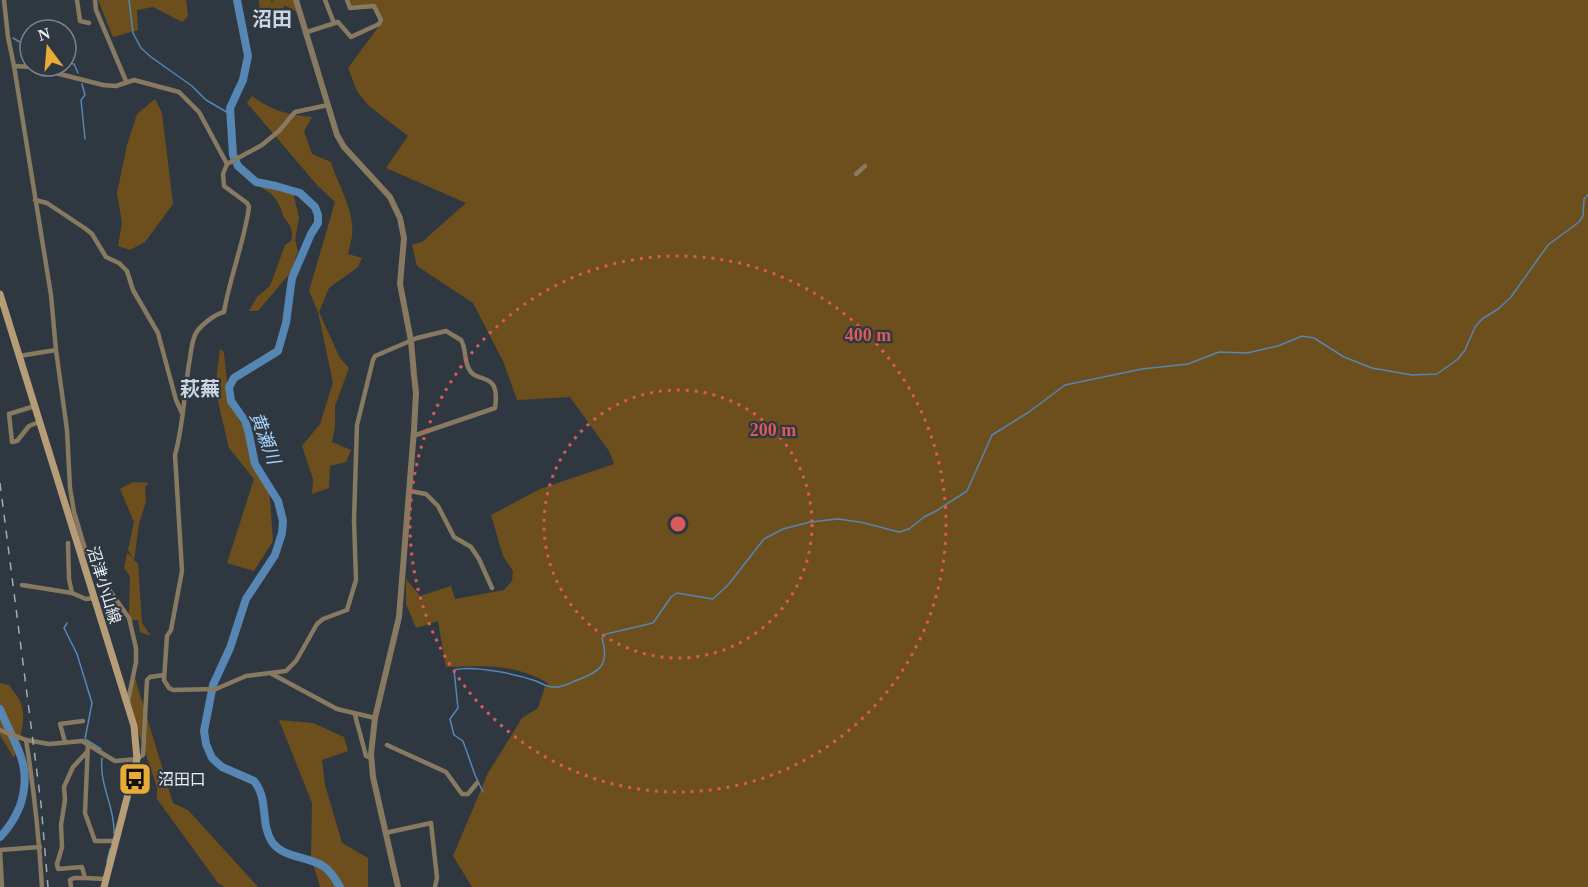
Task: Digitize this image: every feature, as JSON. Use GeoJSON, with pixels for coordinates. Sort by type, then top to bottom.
{"type":"FeatureCollection","features":[{"type":"Feature","properties":{"kind":"main road","name":"沼津小山線"},"geometry":{"type":"LineString","coordinates":[[0,294],[39,422],[71,512],[94,598],[134,726],[137,759],[105,883]]}},
{"type":"Feature","properties":{"kind":"street"},"geometry":{"type":"LineString","coordinates":[[4,0],[3,26],[14,66],[51,295],[56,350],[68,430],[71,512],[96,571],[129,618],[136,648],[136,662],[128,706]]}},
{"type":"Feature","properties":{"kind":"street"},"geometry":{"type":"LineString","coordinates":[[77,0],[80,21],[90,23]]}},
{"type":"Feature","properties":{"kind":"street"},"geometry":{"type":"LineString","coordinates":[[95,0],[96,10],[126,81]]}},
{"type":"Feature","properties":{"kind":"street"},"geometry":{"type":"LineString","coordinates":[[296,0],[336,135],[344,147],[390,197],[400,218],[404,238],[400,284],[411,341],[416,393],[414,436],[399,617],[375,718],[371,758],[373,777],[398,887]]}},
{"type":"Feature","properties":{"kind":"street"},"geometry":{"type":"LineString","coordinates":[[325,0],[334,23]]}},
{"type":"Feature","properties":{"kind":"street"},"geometry":{"type":"LineString","coordinates":[[307,32],[338,22],[351,37],[379,24],[381,20],[374,6],[350,8],[347,0]]}},
{"type":"Feature","properties":{"kind":"street"},"geometry":{"type":"LineString","coordinates":[[98,32],[104,26]]}},
{"type":"Feature","properties":{"kind":"street"},"geometry":{"type":"LineString","coordinates":[[14,66],[32,67],[103,85],[116,86],[134,80],[179,92],[199,112],[228,163]]}},
{"type":"Feature","properties":{"kind":"street"},"geometry":{"type":"LineString","coordinates":[[328,105],[295,112],[268,141],[228,163],[222,182],[249,207],[243,242],[228,290],[224,312],[218,314],[195,336],[186,377],[180,437],[175,455],[183,571],[168,636],[164,675],[166,685],[174,690],[216,689],[246,676],[286,671],[292,667],[317,624],[323,619],[345,611],[350,606],[356,580],[354,520],[359,414],[371,365],[375,356],[411,341],[446,331],[458,336],[464,344],[468,369],[474,375],[489,379],[495,387],[497,399],[495,408],[414,436]]}},
{"type":"Feature","properties":{"kind":"street"},"geometry":{"type":"LineString","coordinates":[[856,174],[865,166]]}},
{"type":"Feature","properties":{"kind":"street"},"geometry":{"type":"LineString","coordinates":[[35,200],[47,203],[92,234],[106,257],[119,263],[127,271],[134,290],[158,333],[182,415]]}},
{"type":"Feature","properties":{"kind":"street"},"geometry":{"type":"LineString","coordinates":[[19,356],[56,350]]}},
{"type":"Feature","properties":{"kind":"street"},"geometry":{"type":"LineString","coordinates":[[34,406],[9,414],[12,442],[17,441],[29,426],[39,422]]}},
{"type":"Feature","properties":{"kind":"street"},"geometry":{"type":"LineString","coordinates":[[410,491],[426,495],[438,506],[454,537],[471,547],[479,559],[492,588]]}},
{"type":"Feature","properties":{"kind":"street"},"geometry":{"type":"LineString","coordinates":[[68,543],[69,579],[72,592]]}},
{"type":"Feature","properties":{"kind":"street"},"geometry":{"type":"LineString","coordinates":[[22,585],[72,592],[86,599],[94,598]]}},
{"type":"Feature","properties":{"kind":"street"},"geometry":{"type":"LineString","coordinates":[[272,674],[338,709],[375,718]]}},
{"type":"Feature","properties":{"kind":"street"},"geometry":{"type":"LineString","coordinates":[[2,731],[24,739],[49,744],[82,741],[115,761],[137,759],[143,755],[147,680],[150,676],[164,675]]}},
{"type":"Feature","properties":{"kind":"street"},"geometry":{"type":"LineString","coordinates":[[356,715],[366,756],[371,758]]}},
{"type":"Feature","properties":{"kind":"street"},"geometry":{"type":"LineString","coordinates":[[65,742],[60,724],[83,721]]}},
{"type":"Feature","properties":{"kind":"street"},"geometry":{"type":"LineString","coordinates":[[24,739],[34,788],[42,887]]}},
{"type":"Feature","properties":{"kind":"street"},"geometry":{"type":"LineString","coordinates":[[88,743],[85,813],[95,841],[116,841]]}},
{"type":"Feature","properties":{"kind":"street"},"geometry":{"type":"LineString","coordinates":[[387,745],[446,772],[462,794],[468,794],[477,783]]}},
{"type":"Feature","properties":{"kind":"street"},"geometry":{"type":"LineString","coordinates":[[85,878],[82,867],[58,869],[57,864],[62,847],[64,787],[68,776],[86,753]]}},
{"type":"Feature","properties":{"kind":"street"},"geometry":{"type":"LineString","coordinates":[[386,833],[431,823],[437,878],[435,887]]}},
{"type":"Feature","properties":{"kind":"street"},"geometry":{"type":"LineString","coordinates":[[2,887],[0,850],[40,847]]}},
{"type":"Feature","properties":{"kind":"street"},"geometry":{"type":"LineString","coordinates":[[71,887],[70,880],[85,878],[105,883]]}},
{"type":"Feature","properties":{"kind":"shaded area"},"geometry":{"type":"Polygon","coordinates":[[[98,0],[186,0],[188,16],[182,22],[153,7],[137,10],[138,30],[113,37],[98,0]]]}},
{"type":"Feature","properties":{"kind":"shaded area"},"geometry":{"type":"Polygon","coordinates":[[[259,0],[271,0],[272,3],[273,0],[294,0],[297,12],[284,5],[282,25],[261,26],[259,0]]]}},
{"type":"Feature","properties":{"kind":"shaded area"},"geometry":{"type":"Polygon","coordinates":[[[348,0],[1588,0],[1588,887],[472,887],[453,856],[488,773],[522,718],[538,708],[545,686],[549,684],[537,677],[512,669],[486,666],[446,667],[438,621],[416,628],[406,604],[406,579],[420,596],[451,586],[455,599],[504,590],[512,581],[513,571],[503,556],[491,515],[540,489],[614,464],[609,451],[570,397],[517,400],[503,361],[473,303],[417,266],[412,245],[422,242],[466,203],[386,168],[408,136],[369,106],[357,91],[348,68],[382,22],[374,6],[350,8],[348,0]]]}},
{"type":"Feature","properties":{"kind":"shaded area"},"geometry":{"type":"Polygon","coordinates":[[[252,96],[280,111],[312,117],[304,131],[312,154],[331,162],[351,217],[352,236],[348,254],[362,258],[358,267],[329,288],[319,312],[340,358],[349,368],[335,406],[332,442],[351,450],[346,462],[330,466],[329,488],[312,494],[313,479],[302,446],[320,424],[333,383],[318,312],[309,291],[335,202],[317,185],[247,103],[252,96]]]}},
{"type":"Feature","properties":{"kind":"shaded area"},"geometry":{"type":"Polygon","coordinates":[[[155,99],[162,113],[173,204],[145,242],[130,250],[118,246],[122,223],[117,193],[127,145],[137,114],[155,99]]]}},
{"type":"Feature","properties":{"kind":"shaded area"},"geometry":{"type":"Polygon","coordinates":[[[263,183],[293,192],[299,218],[295,240],[298,251],[291,272],[258,311],[249,311],[257,297],[270,286],[285,245],[291,241],[292,237],[291,228],[277,200],[260,187],[263,183]]]}},
{"type":"Feature","properties":{"kind":"shaded area"},"geometry":{"type":"Polygon","coordinates":[[[220,349],[224,352],[229,403],[245,430],[253,459],[269,486],[273,541],[254,571],[227,563],[254,479],[229,448],[215,389],[220,349]]]}},
{"type":"Feature","properties":{"kind":"shaded area"},"geometry":{"type":"Polygon","coordinates":[[[133,482],[149,483],[145,487],[146,501],[139,524],[134,560],[138,564],[142,623],[151,636],[140,632],[138,620],[132,620],[129,614],[130,576],[124,568],[127,553],[133,558],[128,550],[134,522],[120,489],[133,482]]]}},
{"type":"Feature","properties":{"kind":"shaded area"},"geometry":{"type":"Polygon","coordinates":[[[135,678],[173,803],[188,810],[258,887],[225,887],[218,883],[157,799],[157,787],[128,702],[135,678]]]}},
{"type":"Feature","properties":{"kind":"shaded area"},"geometry":{"type":"Polygon","coordinates":[[[0,683],[9,685],[19,699],[22,708],[22,730],[14,758],[0,735],[0,683]]]}},
{"type":"Feature","properties":{"kind":"shaded area"},"geometry":{"type":"Polygon","coordinates":[[[279,720],[313,723],[344,737],[348,751],[322,760],[325,785],[342,843],[368,858],[368,887],[320,887],[311,857],[312,803],[279,720]]]}},
{"type":"Feature","properties":{"kind":"waterway"},"geometry":{"type":"LineString","coordinates":[[129,0],[133,33],[141,48],[192,86],[206,100],[230,114]]}},
{"type":"Feature","properties":{"kind":"waterway","name":"黄瀬川"},"geometry":{"type":"LineString","coordinates":[[237,0],[248,56],[243,80],[230,108],[233,155],[238,166],[256,182],[300,193],[315,207],[318,223],[292,278],[286,323],[278,351],[234,378],[229,387],[231,401],[245,421],[255,464],[278,501],[283,521],[275,555],[246,599],[230,648],[213,685],[204,731],[212,758],[222,767],[254,781],[259,788],[266,827],[272,842],[282,851],[323,866],[340,887]]}},
{"type":"Feature","properties":{"kind":"waterway"},"geometry":{"type":"LineString","coordinates":[[13,38],[18,41]]}},
{"type":"Feature","properties":{"kind":"waterway"},"geometry":{"type":"LineString","coordinates":[[82,84],[85,95],[81,100],[85,139]]}},
{"type":"Feature","properties":{"kind":"waterway"},"geometry":{"type":"LineString","coordinates":[[483,792],[463,741],[454,735],[450,719],[458,708],[454,670],[495,671],[528,678],[551,687],[564,686],[597,671],[604,661],[602,638],[606,634],[653,623],[671,597],[677,593],[713,599],[728,585],[764,539],[783,529],[810,522],[838,519],[899,532],[909,529],[924,517],[967,491],[992,435],[1029,412],[1065,385],[1142,369],[1188,364],[1219,352],[1247,353],[1278,346],[1302,336],[1314,338],[1344,357],[1372,368],[1412,375],[1437,374],[1458,359],[1465,350],[1475,327],[1511,297],[1548,245],[1579,222],[1583,216],[1584,199],[1588,195]]}},
{"type":"Feature","properties":{"kind":"waterway"},"geometry":{"type":"LineString","coordinates":[[67,623],[64,628],[77,654],[92,703],[85,739],[101,749]]}},
{"type":"Feature","properties":{"kind":"waterway"},"geometry":{"type":"LineString","coordinates":[[0,709],[24,766],[25,778],[20,806],[7,830],[0,837]]}},
{"type":"Feature","properties":{"kind":"waterway"},"geometry":{"type":"LineString","coordinates":[[102,758],[103,778],[114,823],[114,833]]}},
{"type":"Feature","properties":{"kind":"waterway"},"geometry":{"type":"LineString","coordinates":[[107,862],[110,849]]}},
{"type":"Feature","properties":{"kind":"railway"},"geometry":{"type":"LineString","coordinates":[[0,483],[41,804],[48,887]]}},
{"type":"Feature","properties":{"kind":"place","name":"沼田口"},"geometry":{"type":"Point","coordinates":[135,779]}},
{"type":"Feature","properties":{"kind":"district","name":"沼田"},"geometry":{"type":"Point","coordinates":[272,19]}},
{"type":"Feature","properties":{"kind":"district","name":"萩蕪"},"geometry":{"type":"Point","coordinates":[200,389]}}]}
